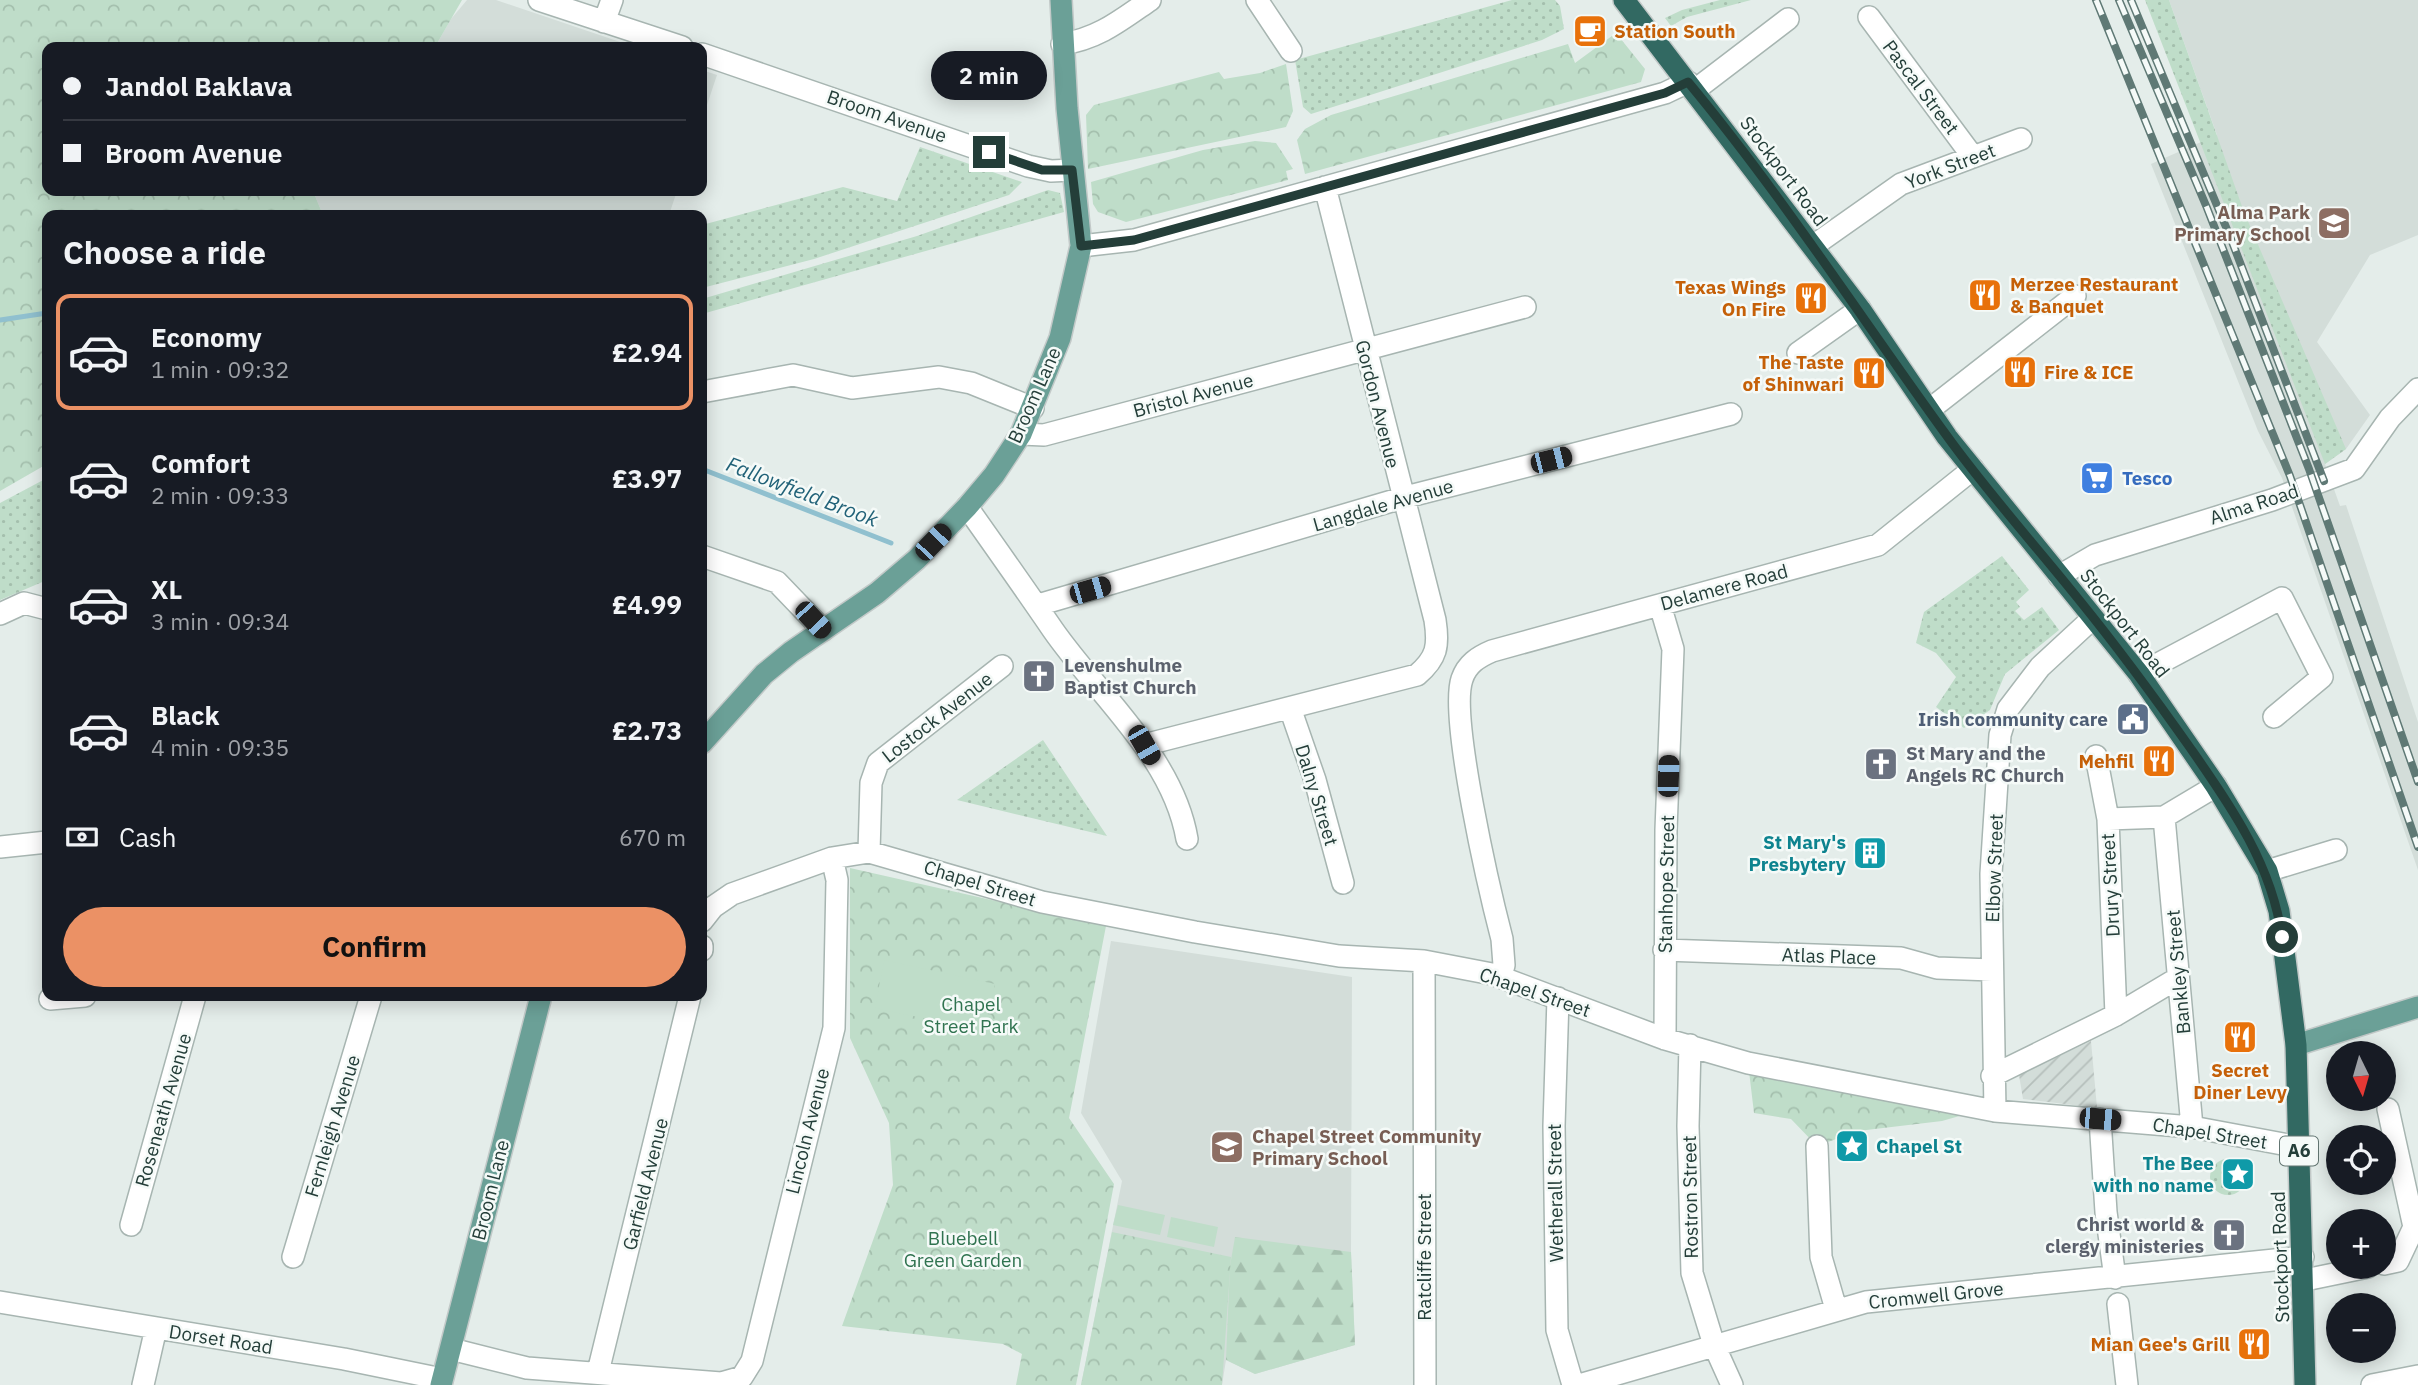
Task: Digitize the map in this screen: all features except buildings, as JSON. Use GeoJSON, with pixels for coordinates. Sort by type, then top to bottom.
{"type":"FeatureCollection","features":[{"type":"Feature","properties":{"kind":"highway","name":"Stockport Road"},"geometry":{"type":"LineString","coordinates":[[1624,0],[1860,309],[1973,469],[2139,674],[2216,786],[2267,871],[2278,911],[2296,1045],[2305,1280],[2305,1385]]}},
{"type":"Feature","properties":{"kind":"main road","name":"Broom Lane"},"geometry":{"type":"LineString","coordinates":[[707,737],[764,674],[904,570],[967,507],[1021,434],[1059,338],[1081,246],[1062,44],[1061,0]]}},
{"type":"Feature","properties":{"kind":"main road","name":"Broom Lane"},"geometry":{"type":"LineString","coordinates":[[442,1382],[540,1001]]}},
{"type":"Feature","properties":{"kind":"main road"},"geometry":{"type":"LineString","coordinates":[[2296,1045],[2418,1007]]}},
{"type":"Feature","properties":{"kind":"street"},"geometry":{"type":"LineString","coordinates":[[540,0],[666,42]]}},
{"type":"Feature","properties":{"kind":"street"},"geometry":{"type":"LineString","coordinates":[[604,22],[612,0]]}},
{"type":"Feature","properties":{"kind":"street"},"geometry":{"type":"LineString","coordinates":[[1062,44],[1087,41],[1102,34],[1150,0]]}},
{"type":"Feature","properties":{"kind":"street"},"geometry":{"type":"LineString","coordinates":[[1257,0],[1291,51]]}},
{"type":"Feature","properties":{"kind":"street","name":"Pascal Street"},"geometry":{"type":"LineString","coordinates":[[1869,17],[1973,157]]}},
{"type":"Feature","properties":{"kind":"street"},"geometry":{"type":"LineString","coordinates":[[1081,246],[1134,240],[1691,86],[1788,19]]}},
{"type":"Feature","properties":{"kind":"street","name":"Broom Avenue"},"geometry":{"type":"LineString","coordinates":[[707,56],[1042,170],[1072,164]]}},
{"type":"Feature","properties":{"kind":"street","name":"York Street"},"geometry":{"type":"LineString","coordinates":[[1812,246],[1901,184],[2021,139]]}},
{"type":"Feature","properties":{"kind":"street","name":"Gordon Avenue"},"geometry":{"type":"LineString","coordinates":[[1290,708],[1417,675],[1433,661],[1438,637],[1325,187]]}},
{"type":"Feature","properties":{"kind":"street"},"geometry":{"type":"LineString","coordinates":[[1929,410],[2075,296]]}},
{"type":"Feature","properties":{"kind":"street","name":"Bristol Avenue"},"geometry":{"type":"LineString","coordinates":[[1021,434],[1044,435],[1525,307]]}},
{"type":"Feature","properties":{"kind":"street"},"geometry":{"type":"LineString","coordinates":[[1798,353],[1860,309]]}},
{"type":"Feature","properties":{"kind":"street"},"geometry":{"type":"LineString","coordinates":[[707,391],[793,375],[852,388],[939,377],[971,383],[1033,408]]}},
{"type":"Feature","properties":{"kind":"street","name":"Alma Road"},"geometry":{"type":"LineString","coordinates":[[2059,576],[2095,555],[2272,500],[2354,469],[2390,418],[2418,389]]}},
{"type":"Feature","properties":{"kind":"street","name":"Langdale Avenue"},"geometry":{"type":"LineString","coordinates":[[1038,605],[1402,498],[1731,414]]}},
{"type":"Feature","properties":{"kind":"street","name":"Delamere Road"},"geometry":{"type":"LineString","coordinates":[[1501,977],[1504,965],[1502,939],[1460,722],[1458,698],[1462,677],[1475,659],[1492,651],[1878,545],[1973,469]]}},
{"type":"Feature","properties":{"kind":"street"},"geometry":{"type":"LineString","coordinates":[[967,507],[1054,630],[1144,745],[1182,811],[1187,839]]}},
{"type":"Feature","properties":{"kind":"street"},"geometry":{"type":"LineString","coordinates":[[707,558],[777,582],[823,630]]}},
{"type":"Feature","properties":{"kind":"street"},"geometry":{"type":"LineString","coordinates":[[2139,674],[2282,598],[2322,677],[2274,717]]}},
{"type":"Feature","properties":{"kind":"street"},"geometry":{"type":"LineString","coordinates":[[0,614],[24,603],[42,608]]}},
{"type":"Feature","properties":{"kind":"street","name":"Stanhope Street"},"geometry":{"type":"LineString","coordinates":[[1660,605],[1673,661],[1664,950],[1665,1039]]}},
{"type":"Feature","properties":{"kind":"street","name":"Elbow Street"},"geometry":{"type":"LineString","coordinates":[[1995,1111],[1992,1076],[1992,874],[2000,735],[2008,709],[2040,667],[2093,618]]}},
{"type":"Feature","properties":{"kind":"street","name":"Lostock Avenue"},"geometry":{"type":"LineString","coordinates":[[869,852],[871,783],[878,763],[1002,666]]}},
{"type":"Feature","properties":{"kind":"street"},"geometry":{"type":"LineString","coordinates":[[1144,745],[1290,708]]}},
{"type":"Feature","properties":{"kind":"street","name":"Dalny Street"},"geometry":{"type":"LineString","coordinates":[[1290,708],[1315,780],[1343,883]]}},
{"type":"Feature","properties":{"kind":"street","name":"Drury Street"},"geometry":{"type":"LineString","coordinates":[[2096,756],[2108,819],[2116,1015]]}},
{"type":"Feature","properties":{"kind":"street"},"geometry":{"type":"LineString","coordinates":[[2108,819],[2164,817],[2216,786]]}},
{"type":"Feature","properties":{"kind":"street","name":"Bankley Street"},"geometry":{"type":"LineString","coordinates":[[2164,817],[2192,1127]]}},
{"type":"Feature","properties":{"kind":"street"},"geometry":{"type":"LineString","coordinates":[[0,847],[42,843]]}},
{"type":"Feature","properties":{"kind":"street"},"geometry":{"type":"LineString","coordinates":[[2267,871],[2336,850]]}},
{"type":"Feature","properties":{"kind":"street","name":"Chapel Street"},"geometry":{"type":"LineString","coordinates":[[707,915],[729,884],[832,858],[869,852],[1042,902],[1339,956],[1424,961],[1501,977],[1665,1039],[1748,1063],[1995,1111],[2192,1127],[2299,1147]]}},
{"type":"Feature","properties":{"kind":"street","name":"Lincoln Avenue"},"geometry":{"type":"LineString","coordinates":[[721,1383],[742,1377],[752,1362],[834,1028],[837,880],[832,858]]}},
{"type":"Feature","properties":{"kind":"street","name":"Atlas Place"},"geometry":{"type":"LineString","coordinates":[[1664,950],[1901,958],[1937,968],[1992,970]]}},
{"type":"Feature","properties":{"kind":"street","name":"Ratcliffe Street"},"geometry":{"type":"LineString","coordinates":[[1424,961],[1425,1385]]}},
{"type":"Feature","properties":{"kind":"street"},"geometry":{"type":"LineString","coordinates":[[1992,1076],[2116,1015],[2178,978]]}},
{"type":"Feature","properties":{"kind":"street","name":"Wetherall Street"},"geometry":{"type":"LineString","coordinates":[[1558,998],[1553,1126],[1558,1331],[1573,1385]]}},
{"type":"Feature","properties":{"kind":"street","name":"Roseneath Avenue"},"geometry":{"type":"LineString","coordinates":[[131,1225],[194,1001]]}},
{"type":"Feature","properties":{"kind":"street","name":"Fernleigh Avenue"},"geometry":{"type":"LineString","coordinates":[[293,1257],[369,1001]]}},
{"type":"Feature","properties":{"kind":"street","name":"Garfield Avenue"},"geometry":{"type":"LineString","coordinates":[[598,1372],[689,1001]]}},
{"type":"Feature","properties":{"kind":"street","name":"Rostron Street"},"geometry":{"type":"LineString","coordinates":[[1690,1045],[1688,1126],[1692,1273],[1714,1345],[1732,1385]]}},
{"type":"Feature","properties":{"kind":"street"},"geometry":{"type":"LineString","coordinates":[[2388,1111],[2414,1227],[2396,1261]]}},
{"type":"Feature","properties":{"kind":"street"},"geometry":{"type":"LineString","coordinates":[[2100,1119],[2106,1212],[2115,1278]]}},
{"type":"Feature","properties":{"kind":"street"},"geometry":{"type":"LineString","coordinates":[[1817,1146],[1821,1257],[1836,1309]]}},
{"type":"Feature","properties":{"kind":"street","name":"Cromwell Grove"},"geometry":{"type":"LineString","coordinates":[[1578,1385],[1836,1309],[1888,1298],[2115,1278],[2303,1257]]}},
{"type":"Feature","properties":{"kind":"street"},"geometry":{"type":"LineString","coordinates":[[2305,1280],[2326,1276]]}},
{"type":"Feature","properties":{"kind":"street","name":"Dorset Road"},"geometry":{"type":"LineString","coordinates":[[0,1302],[156,1328],[442,1382]]}},
{"type":"Feature","properties":{"kind":"street"},"geometry":{"type":"LineString","coordinates":[[2118,1304],[2127,1385]]}},
{"type":"Feature","properties":{"kind":"street"},"geometry":{"type":"LineString","coordinates":[[143,1385],[156,1328]]}},
{"type":"Feature","properties":{"kind":"street"},"geometry":{"type":"LineString","coordinates":[[451,1349],[527,1368],[721,1383]]}},
{"type":"Feature","properties":{"kind":"street"},"geometry":{"type":"LineString","coordinates":[[2372,1385],[2418,1376]]}},
{"type":"Feature","properties":{"kind":"shaded area"},"geometry":{"type":"Polygon","coordinates":[[[467,0],[496,0],[620,42],[438,42],[451,19],[467,0]]]}},
{"type":"Feature","properties":{"kind":"shaded area"},"geometry":{"type":"Polygon","coordinates":[[[2169,0],[2418,0],[2418,235],[2370,255],[2317,342],[2370,415],[2346,449],[2325,464],[2340,506],[2346,505],[2418,722],[2418,870],[2282,478],[2258,431],[2151,164],[2217,135],[2169,0]]]}},
{"type":"Feature","properties":{"kind":"shaded area"},"geometry":{"type":"Polygon","coordinates":[[[707,72],[717,75],[707,105],[707,72]]]}},
{"type":"Feature","properties":{"kind":"shaded area"},"geometry":{"type":"Polygon","coordinates":[[[315,196],[675,196],[671,210],[321,210],[315,196]]]}},
{"type":"Feature","properties":{"kind":"shaded area","name":"Chapel Street Community Primary School"},"geometry":{"type":"Polygon","coordinates":[[[1111,941],[1352,977],[1351,1252],[1355,1345],[1255,1374],[1226,1360],[1222,1385],[1081,1385],[1122,1181],[1081,1113],[1111,941]]]}},
{"type":"Feature","properties":{"kind":"shaded area"},"geometry":{"type":"Polygon","coordinates":[[[2091,1041],[2097,1108],[2023,1099],[2019,1075],[2091,1041]]]}},
{"type":"Feature","properties":{"kind":"green space"},"geometry":{"type":"Polygon","coordinates":[[[0,0],[462,0],[438,42],[42,42],[42,196],[315,196],[321,210],[42,210],[42,467],[0,491],[0,0]]]}},
{"type":"Feature","properties":{"kind":"green space"},"geometry":{"type":"Polygon","coordinates":[[[1512,0],[1555,0],[1560,6],[1564,29],[1542,40],[1311,114],[1303,107],[1295,60],[1512,0]]]}},
{"type":"Feature","properties":{"kind":"green space"},"geometry":{"type":"Polygon","coordinates":[[[1720,0],[1751,0],[1687,17],[1671,26],[1665,18],[1682,10],[1720,0]]]}},
{"type":"Feature","properties":{"kind":"green space"},"geometry":{"type":"Polygon","coordinates":[[[2145,0],[2169,0],[2244,212],[2346,449],[2325,464],[2145,0]]]}},
{"type":"Feature","properties":{"kind":"green space"},"geometry":{"type":"Polygon","coordinates":[[[1616,33],[1645,69],[1641,82],[1305,174],[1297,140],[1305,129],[1331,115],[1568,44],[1575,63],[1616,33]]]}},
{"type":"Feature","properties":{"kind":"green space"},"geometry":{"type":"Polygon","coordinates":[[[1286,64],[1293,111],[1286,127],[1088,169],[1086,115],[1094,105],[1219,72],[1224,79],[1260,73],[1286,64]]]}},
{"type":"Feature","properties":{"kind":"green space"},"geometry":{"type":"Polygon","coordinates":[[[1255,141],[1276,143],[1293,169],[1286,171],[1288,180],[1126,222],[1098,212],[1093,204],[1091,182],[1203,150],[1255,141]]]}},
{"type":"Feature","properties":{"kind":"green space"},"geometry":{"type":"Polygon","coordinates":[[[920,147],[1022,182],[1009,195],[814,259],[707,287],[707,224],[843,187],[897,201],[920,147]]]}},
{"type":"Feature","properties":{"kind":"green space"},"geometry":{"type":"Polygon","coordinates":[[[1048,190],[1060,193],[1064,212],[707,313],[707,298],[917,236],[1048,190]]]}},
{"type":"Feature","properties":{"kind":"green space"},"geometry":{"type":"Polygon","coordinates":[[[42,481],[42,582],[0,600],[0,503],[42,481]]]}},
{"type":"Feature","properties":{"kind":"green space"},"geometry":{"type":"Polygon","coordinates":[[[2002,556],[2029,590],[2016,602],[2020,607],[2015,611],[2024,620],[2042,607],[2059,630],[2005,674],[1990,710],[1964,728],[1936,707],[1956,677],[1936,653],[1916,643],[1924,612],[2002,556]]]}},
{"type":"Feature","properties":{"kind":"green space"},"geometry":{"type":"Polygon","coordinates":[[[1043,740],[1107,836],[957,800],[1043,740]]]}},
{"type":"Feature","properties":{"kind":"green space","name":"Chapel Street Park"},"geometry":{"type":"Polygon","coordinates":[[[850,868],[1106,926],[1069,1118],[1114,1184],[1076,1385],[1016,1385],[1022,1354],[1003,1344],[842,1326],[893,1185],[889,1123],[850,1038],[850,868]]]}},
{"type":"Feature","properties":{"kind":"green space"},"geometry":{"type":"Polygon","coordinates":[[[884,960],[995,984],[984,1031],[875,1008],[884,960]]]}},
{"type":"Feature","properties":{"kind":"green space"},"geometry":{"type":"Polygon","coordinates":[[[1748,1063],[1984,1109],[1942,1121],[1858,1131],[1817,1146],[1791,1119],[1754,1113],[1748,1063]]]}},
{"type":"Feature","properties":{"kind":"green space"},"geometry":{"type":"Polygon","coordinates":[[[2228,1159],[2240,1165],[2246,1177],[2240,1189],[2228,1195],[2216,1189],[2210,1177],[2216,1165],[2228,1159]]]}},
{"type":"Feature","properties":{"kind":"green space"},"geometry":{"type":"Polygon","coordinates":[[[1118,1205],[1165,1215],[1160,1235],[1113,1225],[1118,1205]]]}},
{"type":"Feature","properties":{"kind":"green space"},"geometry":{"type":"Polygon","coordinates":[[[1171,1217],[1218,1227],[1214,1247],[1167,1237],[1171,1217]]]}},
{"type":"Feature","properties":{"kind":"green space"},"geometry":{"type":"Polygon","coordinates":[[[1112,1232],[1231,1257],[1222,1385],[1081,1385],[1112,1232]]]}},
{"type":"Feature","properties":{"kind":"green space"},"geometry":{"type":"Polygon","coordinates":[[[1235,1237],[1351,1252],[1355,1345],[1255,1374],[1226,1360],[1230,1266],[1235,1237]]]}},
{"type":"Feature","properties":{"kind":"waterway"},"geometry":{"type":"LineString","coordinates":[[0,320],[42,314]]}},
{"type":"Feature","properties":{"kind":"waterway","name":"Fallowfield Brook"},"geometry":{"type":"LineString","coordinates":[[707,471],[891,543]]}},
{"type":"Feature","properties":{"kind":"railway"},"geometry":{"type":"LineString","coordinates":[[2096,0],[2290,476],[2418,847]]}},
{"type":"Feature","properties":{"kind":"railway"},"geometry":{"type":"LineString","coordinates":[[2119,0],[2207,208],[2309,469],[2418,782]]}},
{"type":"Feature","properties":{"kind":"railway"},"geometry":{"type":"LineString","coordinates":[[2131,0],[2231,239],[2324,481]]}},
{"type":"Feature","properties":{"kind":"place","name":"Station South"},"geometry":{"type":"Point","coordinates":[1590,31]}},
{"type":"Feature","properties":{"kind":"place","name":"Alma Park Primary School"},"geometry":{"type":"Point","coordinates":[2334,223]}},
{"type":"Feature","properties":{"kind":"place","name":"Merzee Restaurant & Banquet"},"geometry":{"type":"Point","coordinates":[1985,295]}},
{"type":"Feature","properties":{"kind":"place","name":"Texas Wings On Fire"},"geometry":{"type":"Point","coordinates":[1811,298]}},
{"type":"Feature","properties":{"kind":"place","name":"Fire & ICE"},"geometry":{"type":"Point","coordinates":[2020,372]}},
{"type":"Feature","properties":{"kind":"place","name":"The Taste of Shinwari"},"geometry":{"type":"Point","coordinates":[1869,373]}},
{"type":"Feature","properties":{"kind":"place","name":"Tesco"},"geometry":{"type":"Point","coordinates":[2097,478]}},
{"type":"Feature","properties":{"kind":"place","name":"Levenshulme Baptist Church"},"geometry":{"type":"Point","coordinates":[1039,676]}},
{"type":"Feature","properties":{"kind":"place","name":"Irish community care"},"geometry":{"type":"Point","coordinates":[2133,719]}},
{"type":"Feature","properties":{"kind":"place","name":"Mehfil"},"geometry":{"type":"Point","coordinates":[2159,761]}},
{"type":"Feature","properties":{"kind":"place","name":"St Mary and the Angels RC Church"},"geometry":{"type":"Point","coordinates":[1881,764]}},
{"type":"Feature","properties":{"kind":"place","name":"St Mary's Presbytery"},"geometry":{"type":"Point","coordinates":[1870,853]}},
{"type":"Feature","properties":{"kind":"place","name":"Secret Diner Levy"},"geometry":{"type":"Point","coordinates":[2240,1037]}},
{"type":"Feature","properties":{"kind":"place","name":"Chapel St"},"geometry":{"type":"Point","coordinates":[1852,1146]}},
{"type":"Feature","properties":{"kind":"place","name":"Chapel Street Community Primary School"},"geometry":{"type":"Point","coordinates":[1227,1147]}},
{"type":"Feature","properties":{"kind":"place","name":"The Bee with no name"},"geometry":{"type":"Point","coordinates":[2238,1174]}},
{"type":"Feature","properties":{"kind":"place","name":"Christ world & clergy ministeries"},"geometry":{"type":"Point","coordinates":[2229,1235]}},
{"type":"Feature","properties":{"kind":"place","name":"Mian Gee's Grill"},"geometry":{"type":"Point","coordinates":[2254,1344]}},
{"type":"Feature","properties":{"kind":"route"},"geometry":{"type":"LineString","coordinates":[[989,152],[1042,170],[1072,170],[1081,246],[1105,245],[1134,240],[1200,219],[1665,93],[1688,82],[1860,309],[1947,437],[2139,674],[2216,786],[2267,871],[2282,937]]}},
{"type":"Feature","properties":{"kind":"park label","name":"Bluebell Green Garden"},"geometry":{"type":"Point","coordinates":[963,1249]}}]}
